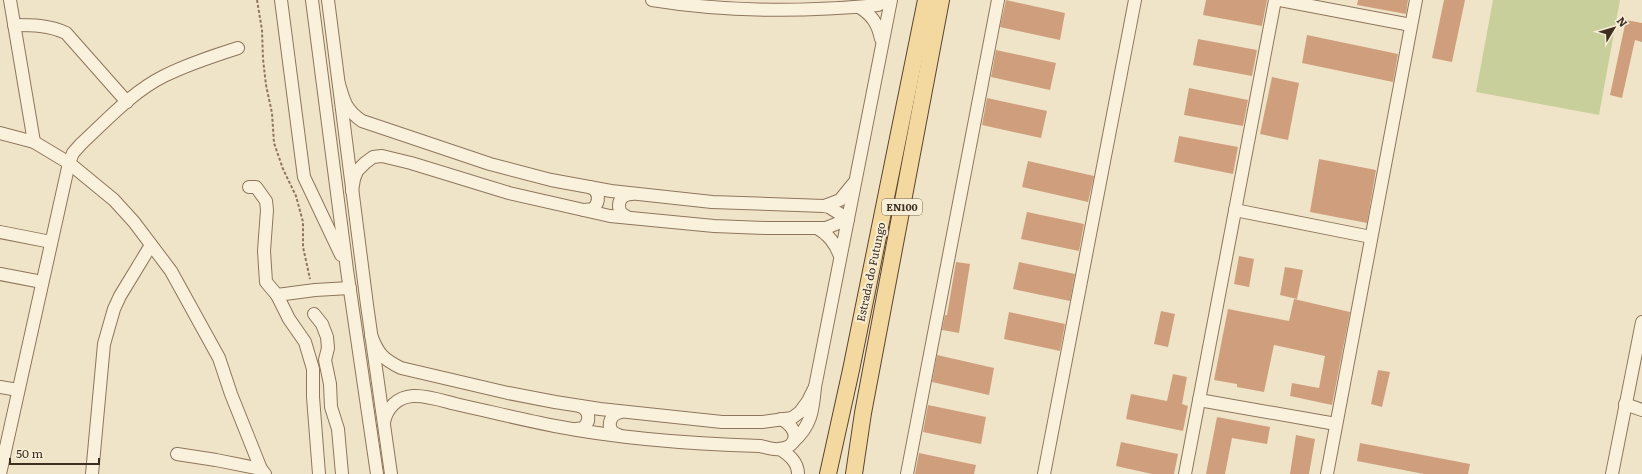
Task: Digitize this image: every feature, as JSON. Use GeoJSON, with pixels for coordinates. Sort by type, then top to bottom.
{"type":"FeatureCollection","features":[{"type":"Feature","properties":{"kind":"main road","name":"Estrada do Futungo"},"geometry":{"type":"LineString","coordinates":[[828,474],[926,0]]}},
{"type":"Feature","properties":{"kind":"main road","name":"Estrada do Futungo"},"geometry":{"type":"LineString","coordinates":[[854,474],[862,413],[941,0]]}},
{"type":"Feature","properties":{"kind":"street"},"geometry":{"type":"LineString","coordinates":[[10,0],[34,142]]}},
{"type":"Feature","properties":{"kind":"street"},"geometry":{"type":"LineString","coordinates":[[281,0],[304,177],[336,243],[347,270]]}},
{"type":"Feature","properties":{"kind":"street"},"geometry":{"type":"LineString","coordinates":[[312,0],[347,270],[377,474]]}},
{"type":"Feature","properties":{"kind":"street"},"geometry":{"type":"LineString","coordinates":[[328,0],[371,335],[391,474]]}},
{"type":"Feature","properties":{"kind":"street"},"geometry":{"type":"LineString","coordinates":[[652,0],[728,8],[794,10],[878,6],[889,0]]}},
{"type":"Feature","properties":{"kind":"street"},"geometry":{"type":"LineString","coordinates":[[384,424],[385,416],[389,408],[404,398],[413,396],[439,400],[531,421],[619,435],[722,445],[760,446],[780,449],[787,447],[793,442],[801,434],[809,421],[814,404],[815,387],[889,0]]}},
{"type":"Feature","properties":{"kind":"street"},"geometry":{"type":"LineString","coordinates":[[907,474],[998,0]]}},
{"type":"Feature","properties":{"kind":"street"},"geometry":{"type":"LineString","coordinates":[[1044,474],[1135,0]]}},
{"type":"Feature","properties":{"kind":"street"},"geometry":{"type":"LineString","coordinates":[[1185,474],[1274,0]]}},
{"type":"Feature","properties":{"kind":"street"},"geometry":{"type":"LineString","coordinates":[[1280,0],[1411,25]]}},
{"type":"Feature","properties":{"kind":"street"},"geometry":{"type":"LineString","coordinates":[[1327,474],[1416,0]]}},
{"type":"Feature","properties":{"kind":"street"},"geometry":{"type":"LineString","coordinates":[[859,7],[875,20],[879,28],[882,42]]}},
{"type":"Feature","properties":{"kind":"street"},"geometry":{"type":"LineString","coordinates":[[14,25],[46,26],[57,29],[66,34],[127,102]]}},
{"type":"Feature","properties":{"kind":"street"},"geometry":{"type":"LineString","coordinates":[[0,474],[51,242],[69,163],[73,153],[81,144],[144,88],[163,76],[200,60],[238,48]]}},
{"type":"Feature","properties":{"kind":"street"},"geometry":{"type":"LineString","coordinates":[[339,84],[343,99],[351,113],[362,121],[490,164],[551,180],[632,194],[712,202],[824,206],[829,207],[848,219]]}},
{"type":"Feature","properties":{"kind":"street"},"geometry":{"type":"LineString","coordinates":[[0,133],[34,142],[69,163],[114,200],[152,245],[171,271],[219,358],[231,394],[263,472]]}},
{"type":"Feature","properties":{"kind":"street"},"geometry":{"type":"LineString","coordinates":[[352,191],[354,179],[364,163],[373,157],[382,156],[411,163],[509,193],[610,216],[714,226],[817,228],[826,228],[848,219]]}},
{"type":"Feature","properties":{"kind":"street"},"geometry":{"type":"LineString","coordinates":[[824,206],[840,200],[846,195],[855,182]]}},
{"type":"Feature","properties":{"kind":"street"},"geometry":{"type":"LineString","coordinates":[[249,187],[256,187],[266,201],[267,210],[264,251],[266,282],[277,295],[289,319],[305,342],[313,369],[313,397],[319,474]]}},
{"type":"Feature","properties":{"kind":"street"},"geometry":{"type":"LineString","coordinates":[[584,210],[593,209],[598,203],[598,195],[594,189],[590,187]]}},
{"type":"Feature","properties":{"kind":"street"},"geometry":{"type":"LineString","coordinates":[[628,217],[621,213],[618,205],[624,196],[632,194]]}},
{"type":"Feature","properties":{"kind":"street"},"geometry":{"type":"LineString","coordinates":[[1235,210],[1371,236]]}},
{"type":"Feature","properties":{"kind":"street"},"geometry":{"type":"LineString","coordinates":[[817,228],[826,233],[837,248],[840,256]]}},
{"type":"Feature","properties":{"kind":"street"},"geometry":{"type":"LineString","coordinates":[[0,232],[51,242]]}},
{"type":"Feature","properties":{"kind":"street"},"geometry":{"type":"LineString","coordinates":[[92,474],[104,344],[114,309],[120,296],[152,245]]}},
{"type":"Feature","properties":{"kind":"street"},"geometry":{"type":"LineString","coordinates":[[0,274],[42,282]]}},
{"type":"Feature","properties":{"kind":"street"},"geometry":{"type":"LineString","coordinates":[[277,295],[315,290],[350,288]]}},
{"type":"Feature","properties":{"kind":"street"},"geometry":{"type":"LineString","coordinates":[[314,314],[322,324],[327,337],[328,348],[325,360],[330,384],[331,407],[338,429],[342,474]]}},
{"type":"Feature","properties":{"kind":"street"},"geometry":{"type":"LineString","coordinates":[[1612,474],[1642,322]]}},
{"type":"Feature","properties":{"kind":"street"},"geometry":{"type":"LineString","coordinates":[[371,335],[376,349],[382,356],[388,362],[401,368],[508,393],[622,412],[722,422],[762,422],[792,418],[800,412],[808,401],[815,387]]}},
{"type":"Feature","properties":{"kind":"street"},"geometry":{"type":"LineString","coordinates":[[309,357],[325,360]]}},
{"type":"Feature","properties":{"kind":"street"},"geometry":{"type":"LineString","coordinates":[[0,387],[18,390]]}},
{"type":"Feature","properties":{"kind":"street"},"geometry":{"type":"LineString","coordinates":[[1199,400],[1336,424]]}},
{"type":"Feature","properties":{"kind":"street"},"geometry":{"type":"LineString","coordinates":[[1625,404],[1642,410]]}},
{"type":"Feature","properties":{"kind":"street"},"geometry":{"type":"LineString","coordinates":[[576,429],[584,428],[588,422],[588,414],[584,407],[580,406]]}},
{"type":"Feature","properties":{"kind":"street"},"geometry":{"type":"LineString","coordinates":[[619,435],[612,432],[610,420],[614,414],[622,412]]}},
{"type":"Feature","properties":{"kind":"street"},"geometry":{"type":"LineString","coordinates":[[781,419],[788,423],[793,429],[795,435],[793,442]]}},
{"type":"Feature","properties":{"kind":"street"},"geometry":{"type":"LineString","coordinates":[[780,449],[789,455],[795,462],[798,474]]}},
{"type":"Feature","properties":{"kind":"street"},"geometry":{"type":"LineString","coordinates":[[177,454],[216,460],[263,472]]}},
{"type":"Feature","properties":{"kind":"path"},"geometry":{"type":"LineString","coordinates":[[258,0],[262,30],[265,79],[272,113],[274,143],[283,169],[296,196],[303,222],[303,247],[312,289],[315,290]]}},
{"type":"Feature","properties":{"kind":"green space"},"geometry":{"type":"Polygon","coordinates":[[[1493,0],[1620,0],[1599,115],[1476,92],[1493,0]]]}},
{"type":"Feature","properties":{"kind":"building"},"geometry":{"type":"Polygon","coordinates":[[[1006,0],[1065,13],[1060,40],[1000,27],[1006,0]]]}},
{"type":"Feature","properties":{"kind":"building"},"geometry":{"type":"Polygon","coordinates":[[[1206,0],[1267,0],[1262,26],[1203,15],[1206,0]]]}},
{"type":"Feature","properties":{"kind":"building"},"geometry":{"type":"Polygon","coordinates":[[[1358,0],[1408,0],[1406,14],[1357,5],[1358,0]]]}},
{"type":"Feature","properties":{"kind":"building"},"geometry":{"type":"Polygon","coordinates":[[[1444,0],[1465,0],[1452,62],[1432,58],[1444,0]]]}},
{"type":"Feature","properties":{"kind":"building"},"geometry":{"type":"Polygon","coordinates":[[[1626,20],[1642,23],[1642,42],[1635,40],[1622,98],[1610,95],[1626,20]]]}},
{"type":"Feature","properties":{"kind":"building"},"geometry":{"type":"Polygon","coordinates":[[[1307,35],[1398,54],[1393,82],[1302,63],[1307,35]]]}},
{"type":"Feature","properties":{"kind":"building"},"geometry":{"type":"Polygon","coordinates":[[[1198,39],[1257,50],[1252,76],[1193,65],[1198,39]]]}},
{"type":"Feature","properties":{"kind":"building"},"geometry":{"type":"Polygon","coordinates":[[[996,50],[1056,63],[1050,90],[991,77],[996,50]]]}},
{"type":"Feature","properties":{"kind":"building"},"geometry":{"type":"Polygon","coordinates":[[[1272,77],[1299,83],[1288,140],[1260,134],[1272,77]]]}},
{"type":"Feature","properties":{"kind":"building"},"geometry":{"type":"Polygon","coordinates":[[[1189,88],[1248,100],[1243,126],[1184,115],[1189,88]]]}},
{"type":"Feature","properties":{"kind":"building"},"geometry":{"type":"Polygon","coordinates":[[[987,98],[1047,111],[1041,138],[982,125],[987,98]]]}},
{"type":"Feature","properties":{"kind":"building"},"geometry":{"type":"Polygon","coordinates":[[[1179,136],[1238,147],[1233,174],[1174,162],[1179,136]]]}},
{"type":"Feature","properties":{"kind":"building"},"geometry":{"type":"Polygon","coordinates":[[[1319,159],[1376,170],[1367,223],[1310,212],[1319,159]]]}},
{"type":"Feature","properties":{"kind":"building"},"geometry":{"type":"Polygon","coordinates":[[[1028,161],[1094,176],[1088,202],[1022,187],[1028,161]]]}},
{"type":"Feature","properties":{"kind":"building"},"geometry":{"type":"Polygon","coordinates":[[[1027,212],[1084,224],[1079,251],[1021,239],[1027,212]]]}},
{"type":"Feature","properties":{"kind":"building"},"geometry":{"type":"Polygon","coordinates":[[[1239,256],[1254,259],[1249,287],[1234,284],[1239,256]]]}},
{"type":"Feature","properties":{"kind":"building"},"geometry":{"type":"Polygon","coordinates":[[[956,262],[970,264],[959,333],[942,330],[945,315],[947,315],[956,262]]]}},
{"type":"Feature","properties":{"kind":"building"},"geometry":{"type":"Polygon","coordinates":[[[1019,262],[1075,274],[1070,301],[1013,289],[1019,262]]]}},
{"type":"Feature","properties":{"kind":"building"},"geometry":{"type":"Polygon","coordinates":[[[1285,267],[1303,270],[1297,299],[1280,295],[1285,267]]]}},
{"type":"Feature","properties":{"kind":"building"},"geometry":{"type":"Polygon","coordinates":[[[1294,299],[1350,312],[1332,405],[1290,396],[1292,383],[1319,388],[1325,356],[1274,345],[1264,392],[1237,387],[1237,384],[1214,380],[1228,309],[1289,321],[1294,299]]]}},
{"type":"Feature","properties":{"kind":"building"},"geometry":{"type":"Polygon","coordinates":[[[1161,311],[1175,314],[1168,347],[1154,344],[1161,311]]]}},
{"type":"Feature","properties":{"kind":"building"},"geometry":{"type":"Polygon","coordinates":[[[1009,312],[1065,324],[1060,351],[1004,339],[1009,312]]]}},
{"type":"Feature","properties":{"kind":"building"},"geometry":{"type":"Polygon","coordinates":[[[937,355],[994,368],[989,395],[932,382],[937,355]]]}},
{"type":"Feature","properties":{"kind":"building"},"geometry":{"type":"Polygon","coordinates":[[[1378,370],[1390,372],[1382,407],[1371,404],[1378,370]]]}},
{"type":"Feature","properties":{"kind":"building"},"geometry":{"type":"Polygon","coordinates":[[[1173,374],[1187,377],[1182,404],[1188,406],[1183,431],[1126,419],[1131,394],[1167,401],[1173,374]]]}},
{"type":"Feature","properties":{"kind":"building"},"geometry":{"type":"Polygon","coordinates":[[[928,405],[986,417],[981,444],[923,432],[928,405]]]}},
{"type":"Feature","properties":{"kind":"building"},"geometry":{"type":"Polygon","coordinates":[[[1217,417],[1270,427],[1267,444],[1232,438],[1225,474],[1206,474],[1217,417]]]}},
{"type":"Feature","properties":{"kind":"building"},"geometry":{"type":"Polygon","coordinates":[[[1296,435],[1315,439],[1309,474],[1290,474],[1296,435]]]}},
{"type":"Feature","properties":{"kind":"building"},"geometry":{"type":"Polygon","coordinates":[[[1121,442],[1178,454],[1174,474],[1152,474],[1116,466],[1121,442]]]}},
{"type":"Feature","properties":{"kind":"building"},"geometry":{"type":"Polygon","coordinates":[[[1360,443],[1470,464],[1468,474],[1424,474],[1357,461],[1360,443]]]}},
{"type":"Feature","properties":{"kind":"building"},"geometry":{"type":"Polygon","coordinates":[[[919,453],[976,465],[974,474],[915,474],[919,453]]]}}]}
